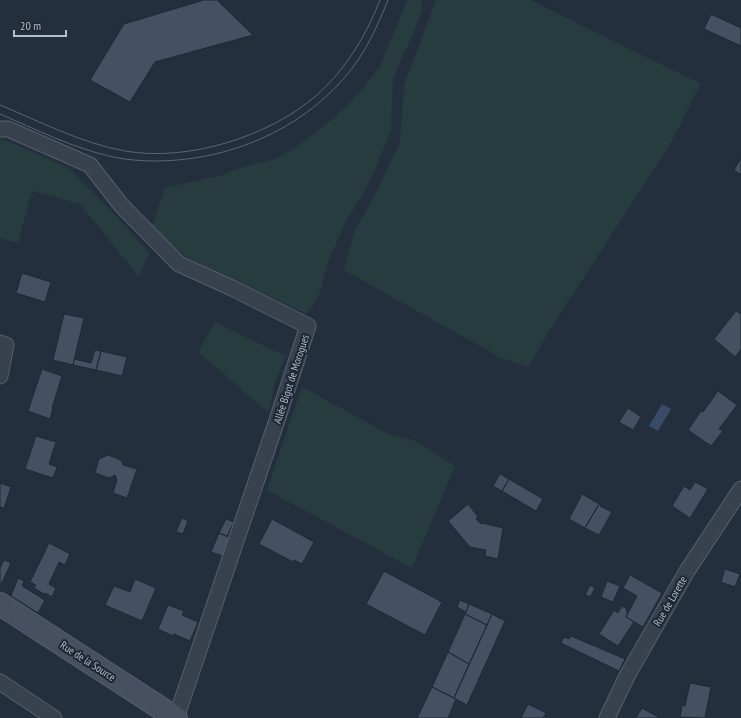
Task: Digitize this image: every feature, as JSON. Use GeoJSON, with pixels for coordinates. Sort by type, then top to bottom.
{"type":"FeatureCollection","features":[{"type":"Feature","properties":{"kind":"main road","name":"Rue de la Source"},"geometry":{"type":"LineString","coordinates":[[0,604],[176,718]]}},
{"type":"Feature","properties":{"kind":"street","name":"Allée Bigot de Morogues"},"geometry":{"type":"LineString","coordinates":[[0,129],[8,129],[90,165],[121,206],[179,264],[232,288],[308,326],[276,426],[176,718]]}},
{"type":"Feature","properties":{"kind":"street"},"geometry":{"type":"LineString","coordinates":[[0,343],[6,344],[0,376]]}},
{"type":"Feature","properties":{"kind":"street","name":"Rue de Lorette"},"geometry":{"type":"LineString","coordinates":[[607,718],[627,676],[687,571],[741,489]]}},
{"type":"Feature","properties":{"kind":"street"},"geometry":{"type":"LineString","coordinates":[[0,682],[53,718]]}},
{"type":"Feature","properties":{"kind":"green space"},"geometry":{"type":"Polygon","coordinates":[[[407,0],[421,0],[423,7],[393,79],[391,130],[373,175],[345,223],[327,265],[320,293],[316,302],[306,314],[188,258],[151,230],[165,187],[223,175],[234,170],[278,158],[299,145],[346,107],[380,66],[407,0]]]}},
{"type":"Feature","properties":{"kind":"green space"},"geometry":{"type":"Polygon","coordinates":[[[436,0],[530,0],[701,84],[669,146],[553,325],[528,367],[501,358],[344,270],[355,230],[376,193],[400,142],[404,85],[436,0]]]}},
{"type":"Feature","properties":{"kind":"green space"},"geometry":{"type":"Polygon","coordinates":[[[0,138],[69,168],[121,221],[149,253],[139,277],[80,204],[32,191],[18,243],[0,238],[0,138]]]}},
{"type":"Feature","properties":{"kind":"green space"},"geometry":{"type":"Polygon","coordinates":[[[215,322],[285,356],[275,384],[269,411],[263,408],[198,352],[215,322]]]}},
{"type":"Feature","properties":{"kind":"green space"},"geometry":{"type":"Polygon","coordinates":[[[302,387],[387,433],[416,441],[455,466],[412,568],[267,490],[302,387]]]}},
{"type":"Feature","properties":{"kind":"water"},"geometry":{"type":"Polygon","coordinates":[[[662,404],[671,409],[658,431],[649,426],[662,404]]]}},
{"type":"Feature","properties":{"kind":"building"},"geometry":{"type":"Polygon","coordinates":[[[204,0],[217,0],[253,35],[155,62],[130,102],[90,80],[124,24],[204,0]]]}},
{"type":"Feature","properties":{"kind":"building"},"geometry":{"type":"Polygon","coordinates":[[[711,14],[741,28],[741,46],[704,29],[711,14]]]}},
{"type":"Feature","properties":{"kind":"building"},"geometry":{"type":"Polygon","coordinates":[[[741,158],[741,175],[734,170],[741,158]]]}},
{"type":"Feature","properties":{"kind":"building"},"geometry":{"type":"Polygon","coordinates":[[[22,273],[51,282],[45,302],[16,293],[22,273]]]}},
{"type":"Feature","properties":{"kind":"building"},"geometry":{"type":"Polygon","coordinates":[[[736,311],[741,314],[741,349],[735,357],[714,339],[736,311]]]}},
{"type":"Feature","properties":{"kind":"building"},"geometry":{"type":"Polygon","coordinates":[[[64,314],[84,318],[73,365],[53,360],[64,314]]]}},
{"type":"Feature","properties":{"kind":"building"},"geometry":{"type":"Polygon","coordinates":[[[95,350],[101,351],[96,370],[73,365],[74,359],[91,363],[95,350]]]}},
{"type":"Feature","properties":{"kind":"building"},"geometry":{"type":"Polygon","coordinates":[[[101,351],[127,357],[122,376],[96,370],[101,351]]]}},
{"type":"Feature","properties":{"kind":"building"},"geometry":{"type":"Polygon","coordinates":[[[42,369],[62,376],[50,419],[28,411],[42,369]]]}},
{"type":"Feature","properties":{"kind":"building"},"geometry":{"type":"Polygon","coordinates":[[[718,391],[737,405],[719,429],[723,431],[711,446],[688,430],[701,411],[703,412],[718,391]]]}},
{"type":"Feature","properties":{"kind":"building"},"geometry":{"type":"Polygon","coordinates":[[[628,408],[641,417],[633,430],[619,422],[628,408]]]}},
{"type":"Feature","properties":{"kind":"building"},"geometry":{"type":"Polygon","coordinates":[[[36,436],[56,442],[49,464],[57,467],[53,478],[25,469],[36,436]]]}},
{"type":"Feature","properties":{"kind":"building"},"geometry":{"type":"Polygon","coordinates":[[[108,455],[121,460],[123,465],[137,469],[127,498],[113,493],[117,480],[115,475],[109,478],[95,473],[99,459],[108,455]]]}},
{"type":"Feature","properties":{"kind":"building"},"geometry":{"type":"Polygon","coordinates":[[[500,474],[509,479],[502,491],[493,486],[500,474]]]}},
{"type":"Feature","properties":{"kind":"building"},"geometry":{"type":"Polygon","coordinates":[[[509,479],[543,499],[536,511],[502,491],[509,479]]]}},
{"type":"Feature","properties":{"kind":"building"},"geometry":{"type":"Polygon","coordinates":[[[695,482],[708,489],[690,518],[672,506],[684,486],[690,490],[695,482]]]}},
{"type":"Feature","properties":{"kind":"building"},"geometry":{"type":"Polygon","coordinates":[[[0,483],[11,487],[4,508],[0,507],[0,483]]]}},
{"type":"Feature","properties":{"kind":"building"},"geometry":{"type":"Polygon","coordinates":[[[582,494],[599,504],[585,528],[569,519],[582,494]]]}},
{"type":"Feature","properties":{"kind":"building"},"geometry":{"type":"Polygon","coordinates":[[[468,504],[478,517],[476,519],[481,524],[503,528],[498,559],[485,556],[486,550],[470,547],[448,521],[468,504]]]}},
{"type":"Feature","properties":{"kind":"building"},"geometry":{"type":"Polygon","coordinates":[[[599,504],[612,512],[599,535],[585,528],[599,504]]]}},
{"type":"Feature","properties":{"kind":"building"},"geometry":{"type":"Polygon","coordinates":[[[182,518],[188,521],[183,534],[176,532],[182,518]]]}},
{"type":"Feature","properties":{"kind":"building"},"geometry":{"type":"Polygon","coordinates":[[[226,519],[234,522],[227,536],[219,533],[226,519]]]}},
{"type":"Feature","properties":{"kind":"building"},"geometry":{"type":"Polygon","coordinates":[[[272,519],[314,542],[302,564],[294,560],[293,562],[259,544],[272,519]]]}},
{"type":"Feature","properties":{"kind":"building"},"geometry":{"type":"Polygon","coordinates":[[[219,533],[235,540],[228,558],[211,552],[219,533]]]}},
{"type":"Feature","properties":{"kind":"building"},"geometry":{"type":"Polygon","coordinates":[[[49,543],[70,554],[65,565],[59,562],[49,584],[56,588],[52,597],[34,588],[36,585],[30,582],[49,543]]]}},
{"type":"Feature","properties":{"kind":"building"},"geometry":{"type":"Polygon","coordinates":[[[4,560],[11,563],[0,587],[0,568],[4,560]]]}},
{"type":"Feature","properties":{"kind":"building"},"geometry":{"type":"Polygon","coordinates":[[[725,569],[740,574],[735,587],[721,582],[725,569]]]}},
{"type":"Feature","properties":{"kind":"building"},"geometry":{"type":"Polygon","coordinates":[[[384,571],[442,602],[425,635],[366,604],[384,571]]]}},
{"type":"Feature","properties":{"kind":"building"},"geometry":{"type":"Polygon","coordinates":[[[630,575],[662,593],[643,627],[626,617],[637,596],[623,588],[630,575]]]}},
{"type":"Feature","properties":{"kind":"building"},"geometry":{"type":"Polygon","coordinates":[[[18,578],[24,581],[22,586],[45,600],[38,613],[11,596],[18,578]]]}},
{"type":"Feature","properties":{"kind":"building"},"geometry":{"type":"Polygon","coordinates":[[[135,579],[156,588],[142,621],[105,605],[114,586],[130,592],[135,579]]]}},
{"type":"Feature","properties":{"kind":"building"},"geometry":{"type":"Polygon","coordinates":[[[607,581],[620,586],[613,602],[601,597],[607,581]]]}},
{"type":"Feature","properties":{"kind":"building"},"geometry":{"type":"Polygon","coordinates":[[[590,585],[595,588],[590,597],[585,595],[590,585]]]}},
{"type":"Feature","properties":{"kind":"building"},"geometry":{"type":"Polygon","coordinates":[[[460,600],[469,604],[466,612],[457,607],[460,600]]]}},
{"type":"Feature","properties":{"kind":"building"},"geometry":{"type":"Polygon","coordinates":[[[469,604],[492,614],[487,625],[465,614],[469,604]]]}},
{"type":"Feature","properties":{"kind":"building"},"geometry":{"type":"Polygon","coordinates":[[[168,605],[184,611],[182,615],[198,622],[190,641],[174,634],[173,636],[158,629],[168,605]]]}},
{"type":"Feature","properties":{"kind":"building"},"geometry":{"type":"Polygon","coordinates":[[[622,606],[627,609],[626,611],[628,612],[626,617],[634,622],[618,646],[599,634],[614,610],[618,613],[622,606]]]}},
{"type":"Feature","properties":{"kind":"building"},"geometry":{"type":"Polygon","coordinates":[[[465,614],[487,625],[469,664],[448,652],[465,614]]]}},
{"type":"Feature","properties":{"kind":"building"},"geometry":{"type":"Polygon","coordinates":[[[492,614],[505,621],[467,705],[454,698],[492,614]]]}},
{"type":"Feature","properties":{"kind":"building"},"geometry":{"type":"Polygon","coordinates":[[[571,636],[625,659],[619,671],[561,643],[564,637],[569,639],[571,636]]]}},
{"type":"Feature","properties":{"kind":"building"},"geometry":{"type":"Polygon","coordinates":[[[448,652],[469,664],[454,698],[432,687],[448,652]]]}},
{"type":"Feature","properties":{"kind":"building"},"geometry":{"type":"Polygon","coordinates":[[[690,683],[711,687],[705,718],[680,717],[682,705],[685,706],[690,683]]]}},
{"type":"Feature","properties":{"kind":"building"},"geometry":{"type":"Polygon","coordinates":[[[432,687],[456,699],[448,718],[417,718],[432,687]]]}},
{"type":"Feature","properties":{"kind":"building"},"geometry":{"type":"Polygon","coordinates":[[[528,704],[546,713],[543,718],[521,718],[528,704]]]}},
{"type":"Feature","properties":{"kind":"building"},"geometry":{"type":"Polygon","coordinates":[[[642,708],[660,718],[636,718],[642,708]]]}},
{"type":"Feature","properties":{"kind":"tram line"},"geometry":{"type":"LineString","coordinates":[[0,105],[93,143],[125,151],[174,153],[226,143],[252,134],[275,123],[298,110],[317,95],[346,63],[362,39],[380,0]]}},
{"type":"Feature","properties":{"kind":"tram line"},"geometry":{"type":"LineString","coordinates":[[0,114],[69,144],[124,159],[141,161],[185,159],[211,155],[236,148],[261,139],[285,127],[307,112],[327,95],[346,76],[359,59],[375,30],[388,0]]}}]}
